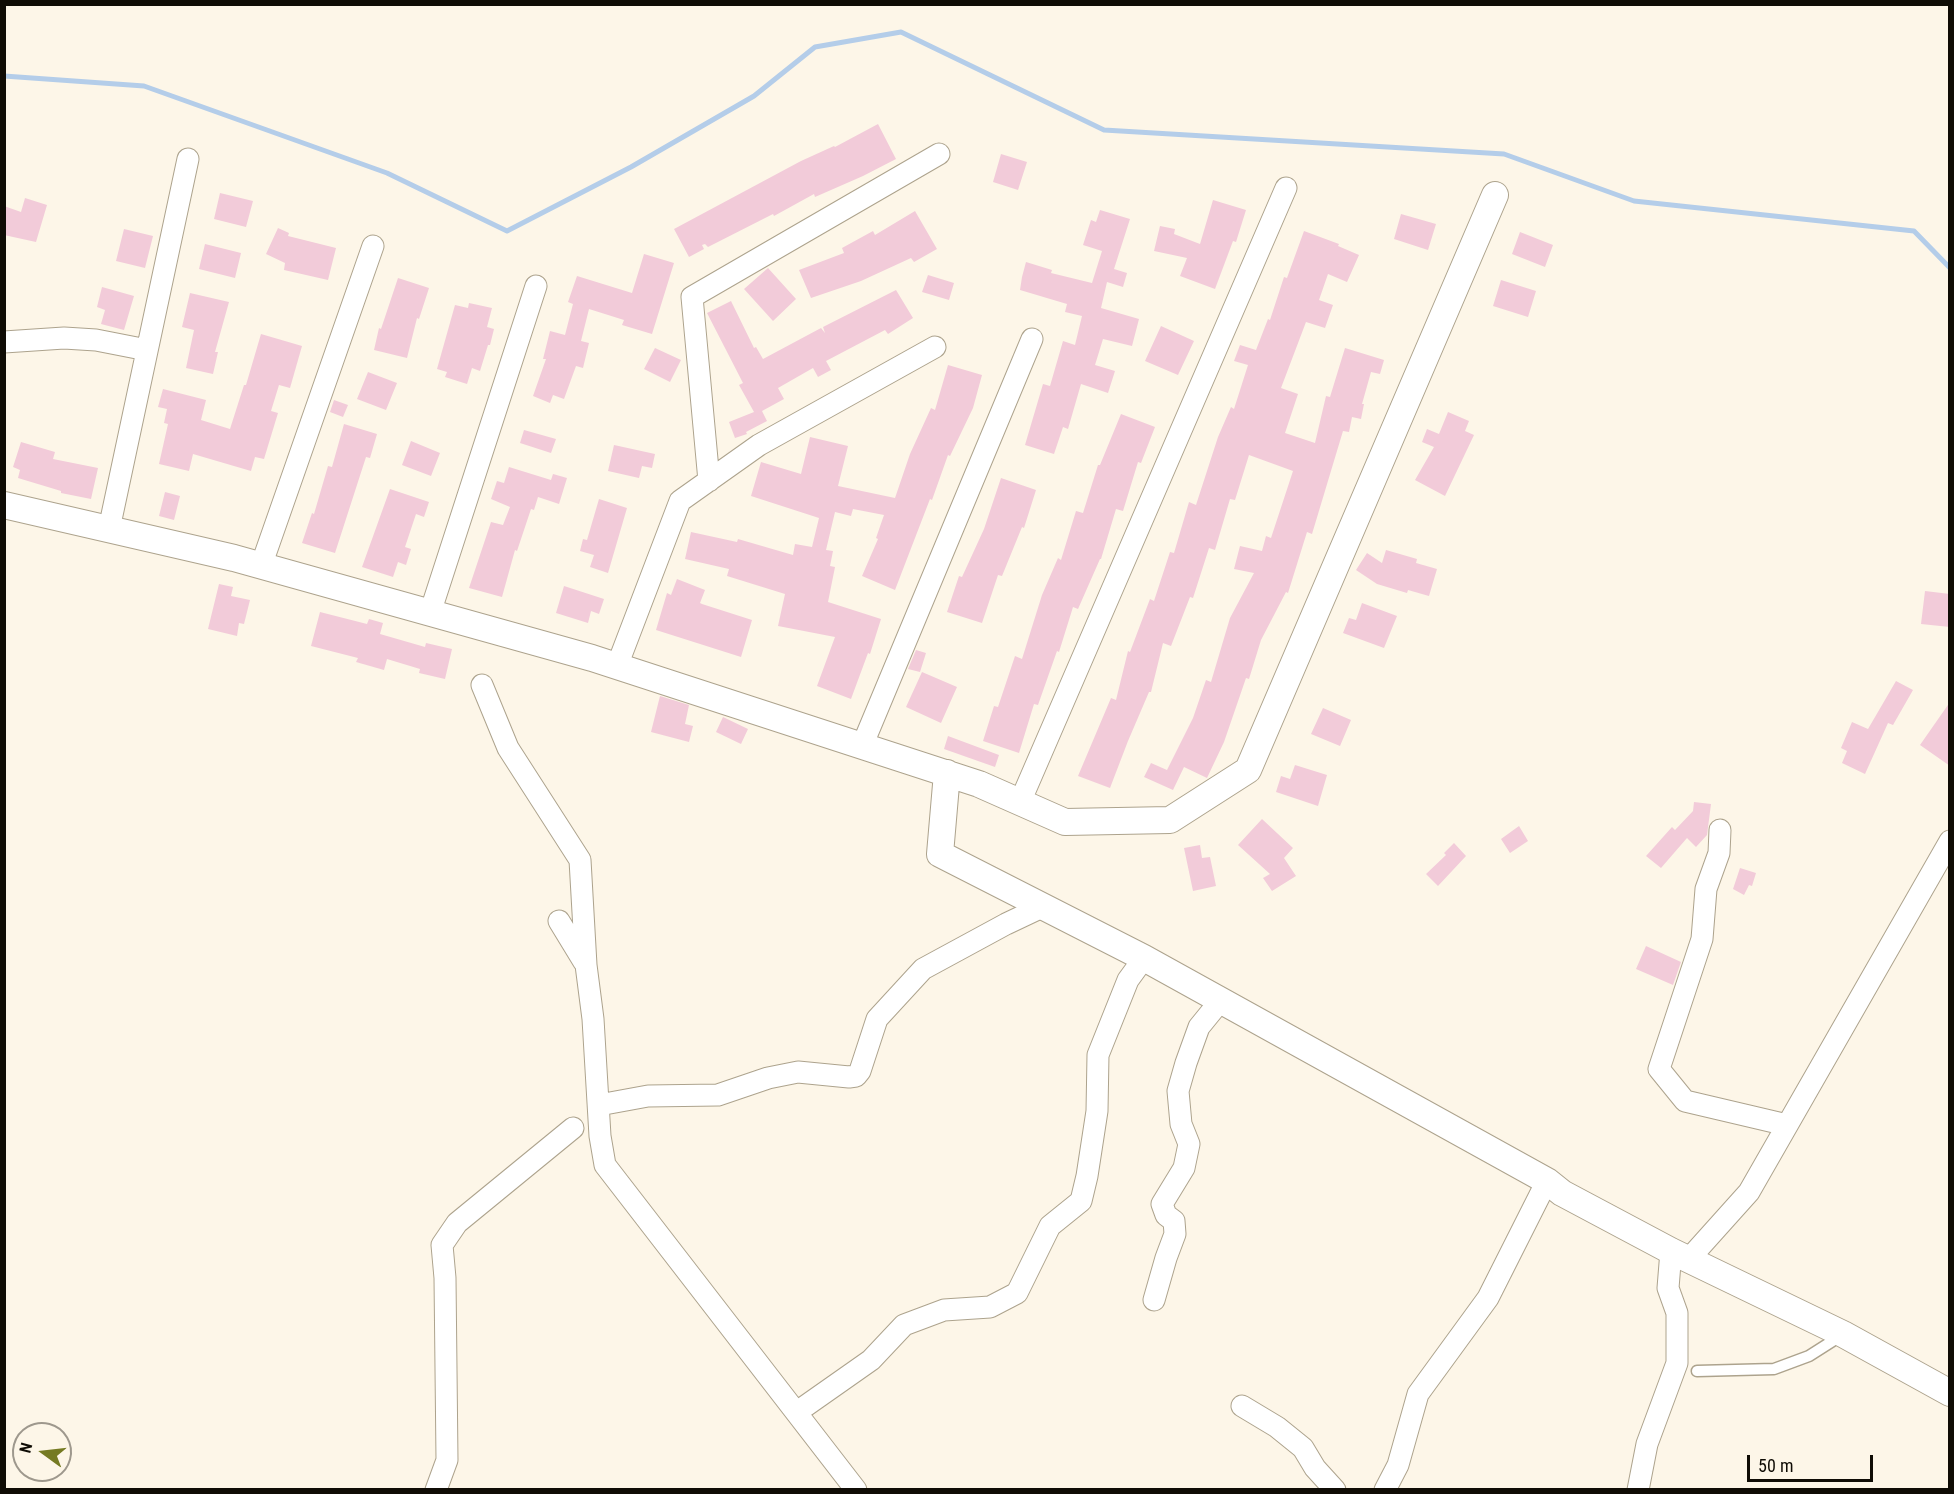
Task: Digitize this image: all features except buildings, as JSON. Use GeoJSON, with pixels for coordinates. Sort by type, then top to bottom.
{"type":"FeatureCollection","features":[{"type":"Feature","properties":{"kind":"street"},"geometry":{"type":"LineString","coordinates":[[709,481],[693,297],[939,154]]}},
{"type":"Feature","properties":{"kind":"street"},"geometry":{"type":"LineString","coordinates":[[109,529],[189,159]]}},
{"type":"Feature","properties":{"kind":"street"},"geometry":{"type":"LineString","coordinates":[[1020,802],[1286,188]]}},
{"type":"Feature","properties":{"kind":"street"},"geometry":{"type":"LineString","coordinates":[[4,504],[261,566],[617,666],[979,784],[1065,822],[1170,820],[1248,770],[1495,195]]}},
{"type":"Feature","properties":{"kind":"street"},"geometry":{"type":"LineString","coordinates":[[261,566],[373,246]]}},
{"type":"Feature","properties":{"kind":"street"},"geometry":{"type":"LineString","coordinates":[[430,613],[536,286]]}},
{"type":"Feature","properties":{"kind":"street"},"geometry":{"type":"LineString","coordinates":[[4,342],[64,338],[96,340],[147,350]]}},
{"type":"Feature","properties":{"kind":"street"},"geometry":{"type":"LineString","coordinates":[[862,746],[1032,339]]}},
{"type":"Feature","properties":{"kind":"street"},"geometry":{"type":"LineString","coordinates":[[617,666],[680,501],[759,445],[935,347]]}},
{"type":"Feature","properties":{"kind":"street"},"geometry":{"type":"LineString","coordinates":[[482,685],[508,748],[580,860],[586,965],[593,1019],[600,1136],[604,1165],[856,1490]]}},
{"type":"Feature","properties":{"kind":"street"},"geometry":{"type":"LineString","coordinates":[[947,773],[940,854],[1144,958],[1548,1181],[1562,1193],[1679,1256],[1843,1334],[1950,1393]]}},
{"type":"Feature","properties":{"kind":"street"},"geometry":{"type":"LineString","coordinates":[[1720,830],[1719,853],[1706,889],[1702,939],[1659,1069],[1685,1101],[1787,1125]]}},
{"type":"Feature","properties":{"kind":"street"},"geometry":{"type":"LineString","coordinates":[[1638,1490],[1647,1444],[1677,1363],[1677,1313],[1668,1288],[1679,1256],[1749,1192],[1950,841]]}},
{"type":"Feature","properties":{"kind":"street"},"geometry":{"type":"LineString","coordinates":[[599,1105],[648,1096],[718,1095],[768,1078],[798,1072],[856,1076],[860,1071],[877,1019],[923,969],[1044,906]]}},
{"type":"Feature","properties":{"kind":"street"},"geometry":{"type":"LineString","coordinates":[[559,921],[586,965]]}},
{"type":"Feature","properties":{"kind":"street"},"geometry":{"type":"LineString","coordinates":[[797,1412],[871,1360],[904,1325],[944,1310],[990,1307],[1017,1293],[1050,1226],[1080,1201],[1087,1176],[1097,1111],[1098,1055],[1128,980],[1144,958]]}},
{"type":"Feature","properties":{"kind":"street"},"geometry":{"type":"LineString","coordinates":[[1154,1300],[1175,1234],[1174,1221],[1166,1215],[1162,1204],[1184,1168],[1190,1144],[1180,1124],[1178,1091],[1199,1027],[1221,1000]]}},
{"type":"Feature","properties":{"kind":"street"},"geometry":{"type":"LineString","coordinates":[[436,1490],[447,1460],[445,1278],[442,1245],[457,1223],[573,1128]]}},
{"type":"Feature","properties":{"kind":"street"},"geometry":{"type":"LineString","coordinates":[[1385,1490],[1398,1465],[1418,1394],[1488,1298],[1548,1181]]}},
{"type":"Feature","properties":{"kind":"street"},"geometry":{"type":"LineString","coordinates":[[1242,1406],[1277,1427],[1303,1448],[1315,1468],[1335,1490]]}},
{"type":"Feature","properties":{"kind":"lane"},"geometry":{"type":"LineString","coordinates":[[1696,1371],[1774,1369],[1809,1356],[1843,1334]]}},
{"type":"Feature","properties":{"kind":"waterway"},"geometry":{"type":"LineString","coordinates":[[4,76],[144,86],[387,173],[507,231],[631,167],[754,96],[815,47],[901,32],[1104,130],[1504,154],[1634,201],[1914,231],[1950,268]]}}]}
